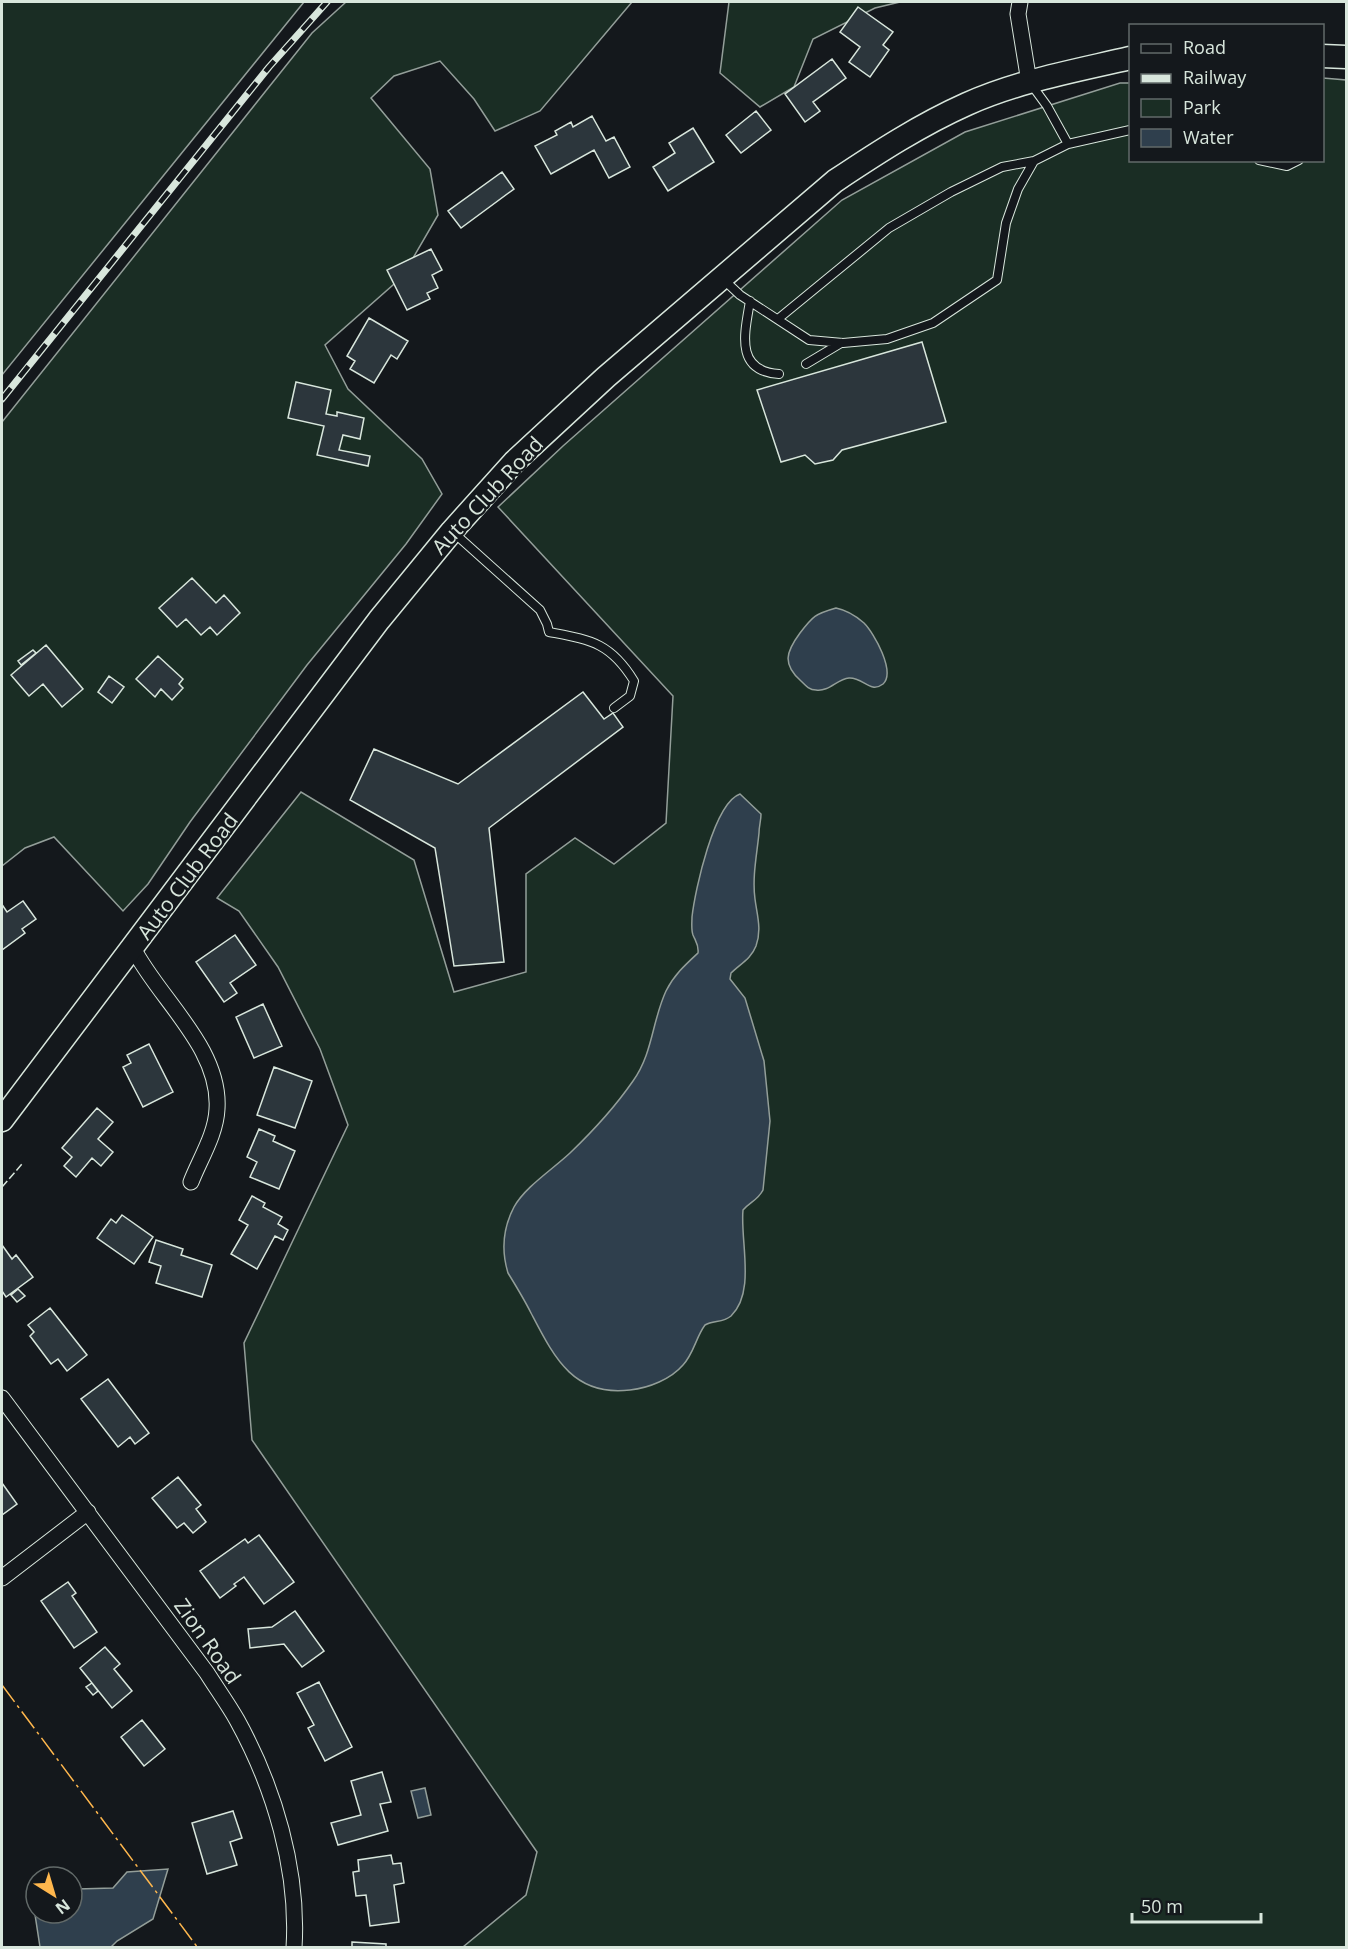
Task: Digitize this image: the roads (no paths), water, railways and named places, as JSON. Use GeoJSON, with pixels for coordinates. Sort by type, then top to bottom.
{"type":"FeatureCollection","features":[{"type":"Feature","properties":{"kind":"street"},"geometry":{"type":"LineString","coordinates":[[1020,2],[1018,15],[1029,82]]}},
{"type":"Feature","properties":{"kind":"street"},"geometry":{"type":"LineString","coordinates":[[1324,56],[1347,57]]}},
{"type":"Feature","properties":{"kind":"street","name":"Auto Club Road"},"geometry":{"type":"LineString","coordinates":[[2,1120],[379,620],[452,531],[514,462],[606,377],[835,181],[867,160],[907,135],[968,104],[1029,82],[1129,58]]}},
{"type":"Feature","properties":{"kind":"street"},"geometry":{"type":"LineString","coordinates":[[133,948],[144,968],[201,1046],[211,1065],[216,1087],[217,1109],[212,1131],[191,1182]]}},
{"type":"Feature","properties":{"kind":"street","name":"Zion Road"},"geometry":{"type":"LineString","coordinates":[[2,1398],[207,1673],[237,1720],[261,1771],[279,1823],[291,1877],[294,1947]]}},
{"type":"Feature","properties":{"kind":"street"},"geometry":{"type":"LineString","coordinates":[[2,1578],[88,1512]]}},
{"type":"Feature","properties":{"kind":"lane"},"geometry":{"type":"LineString","coordinates":[[1029,82],[1047,106],[1068,144]]}},
{"type":"Feature","properties":{"kind":"lane"},"geometry":{"type":"LineString","coordinates":[[778,319],[889,228],[951,192],[1002,167],[1034,161],[1068,144],[1128,132]]}},
{"type":"Feature","properties":{"kind":"lane"},"geometry":{"type":"LineString","coordinates":[[722,278],[750,301],[809,340],[843,343],[887,339],[933,323],[997,280],[1006,223],[1018,189],[1034,161]]}},
{"type":"Feature","properties":{"kind":"lane"},"geometry":{"type":"LineString","coordinates":[[1268,162],[1287,166],[1295,162]]}},
{"type":"Feature","properties":{"kind":"lane"},"geometry":{"type":"LineString","coordinates":[[750,301],[744,333],[746,355],[767,373],[778,374]]}},
{"type":"Feature","properties":{"kind":"lane"},"geometry":{"type":"LineString","coordinates":[[806,364],[843,343]]}},
{"type":"Feature","properties":{"kind":"lane"},"geometry":{"type":"LineString","coordinates":[[452,531],[540,610],[549,632],[592,641],[607,649],[625,666],[633,681],[630,696],[614,708]]}},
{"type":"Feature","properties":{"kind":"water"},"geometry":{"type":"Polygon","coordinates":[[[836,608],[858,618],[873,635],[882,653],[887,671],[883,684],[878,687],[849,678],[825,689],[814,690],[806,686],[791,669],[789,652],[800,633],[815,616],[836,608]]]}},
{"type":"Feature","properties":{"kind":"water"},"geometry":{"type":"Polygon","coordinates":[[[740,794],[761,814],[754,882],[759,934],[754,951],[731,973],[730,979],[745,998],[764,1061],[770,1121],[763,1190],[743,1210],[745,1280],[743,1294],[739,1306],[731,1316],[725,1320],[705,1325],[687,1360],[666,1379],[645,1387],[610,1391],[580,1380],[557,1359],[508,1273],[504,1256],[505,1231],[510,1215],[519,1200],[532,1185],[570,1153],[595,1127],[619,1100],[640,1070],[666,991],[676,975],[698,953],[698,946],[692,931],[692,917],[707,849],[722,813],[740,794]]]}},
{"type":"Feature","properties":{"kind":"water"},"geometry":{"type":"Polygon","coordinates":[[[425,1788],[431,1815],[418,1818],[411,1791],[425,1788]]]}},
{"type":"Feature","properties":{"kind":"water"},"geometry":{"type":"Polygon","coordinates":[[[168,1869],[153,1919],[111,1947],[40,1947],[37,1925],[84,1925],[84,1889],[113,1888],[127,1872],[168,1869]]]}},
{"type":"Feature","properties":{"kind":"railway"},"geometry":{"type":"LineString","coordinates":[[2,399],[269,67],[327,2]]}}]}
